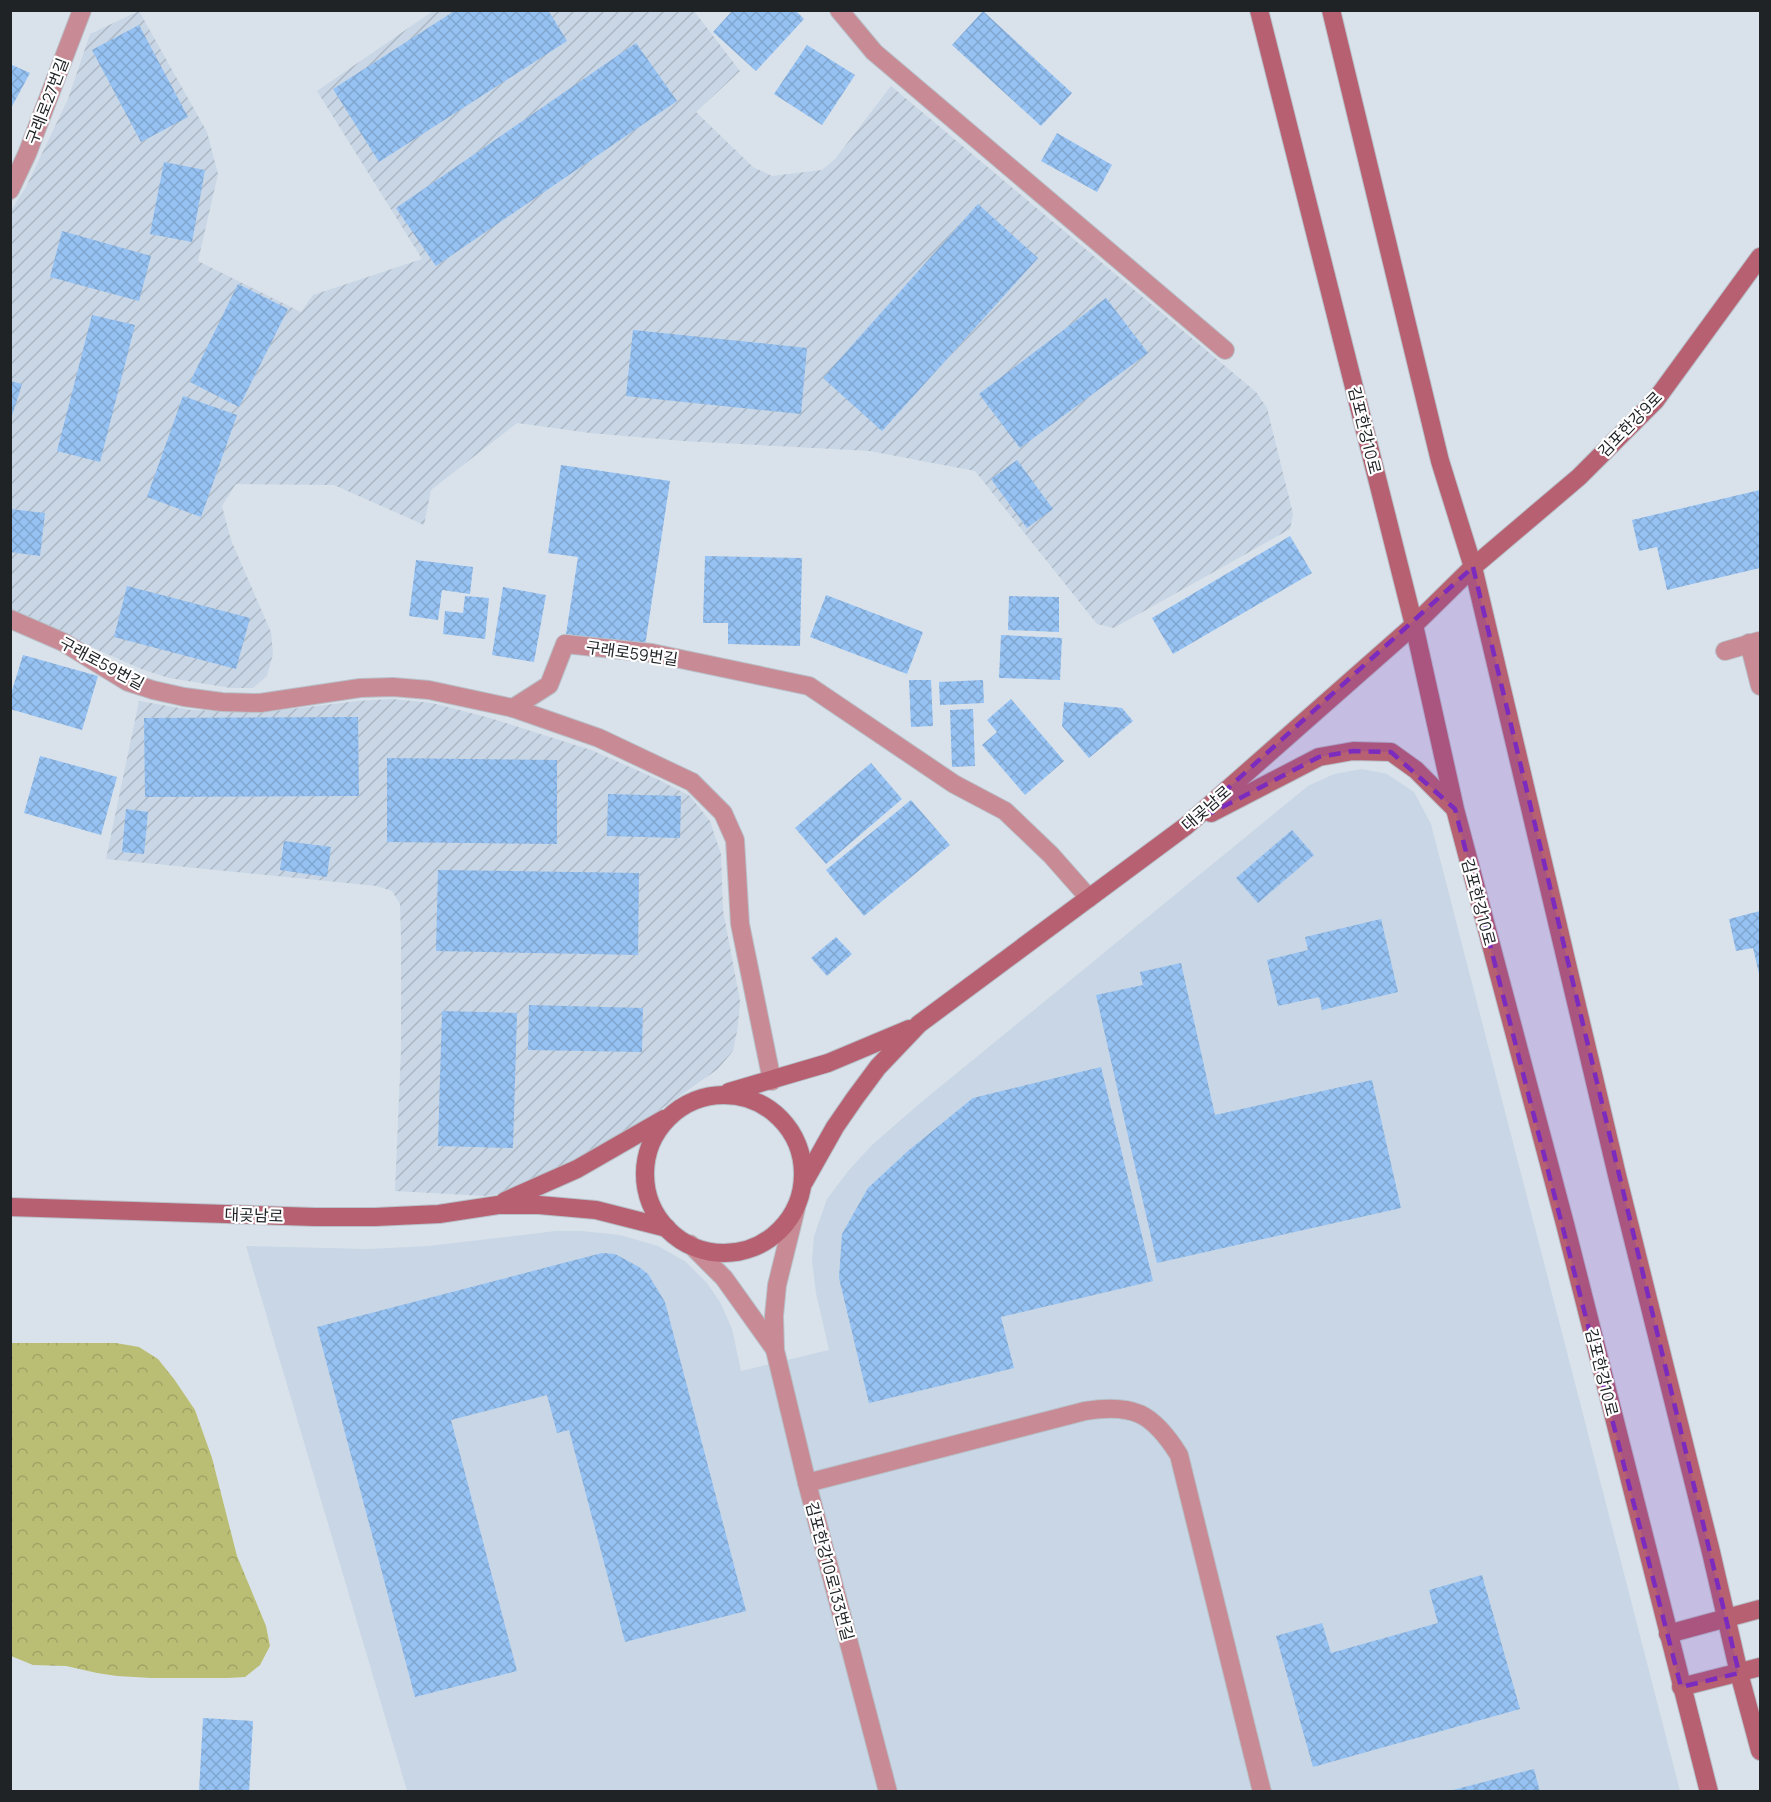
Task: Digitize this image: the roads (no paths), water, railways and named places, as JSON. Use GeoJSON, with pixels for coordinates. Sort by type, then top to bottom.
{"type":"FeatureCollection","features":[{"type":"Feature","properties":{"kind":"street","name":"구래로27번길"},"geometry":{"type":"LineString","coordinates":[[10,190],[27,154],[82,10]]}},
{"type":"Feature","properties":{"kind":"street"},"geometry":{"type":"LineString","coordinates":[[839,10],[874,52],[1225,350]]}},
{"type":"Feature","properties":{"kind":"street","name":"김포한강10로"},"geometry":{"type":"LineString","coordinates":[[1259,10],[1413,625],[1455,809],[1565,1224],[1709,1791]]}},
{"type":"Feature","properties":{"kind":"street"},"geometry":{"type":"LineString","coordinates":[[1331,10],[1440,461],[1473,567],[1617,1175],[1739,1673],[1761,1751]]}},
{"type":"Feature","properties":{"kind":"street","name":"김포한강9로"},"geometry":{"type":"LineString","coordinates":[[1473,567],[1579,477],[1654,401],[1761,257]]}},
{"type":"Feature","properties":{"kind":"street","name":"대곶남로"},"geometry":{"type":"LineString","coordinates":[[919,1024],[1186,826],[1413,625],[1473,567]]}},
{"type":"Feature","properties":{"kind":"street","name":"구래로59번길"},"geometry":{"type":"LineString","coordinates":[[10,619],[63,642],[128,681],[184,697],[222,702],[260,703],[360,688],[393,687],[429,690],[513,708],[549,685],[565,644],[652,653],[809,686],[954,784],[1005,811],[1052,855],[1089,898]]}},
{"type":"Feature","properties":{"kind":"street"},"geometry":{"type":"LineString","coordinates":[[1725,651],[1755,642],[1761,686]]}},
{"type":"Feature","properties":{"kind":"street"},"geometry":{"type":"LineString","coordinates":[[513,708],[599,738],[692,782],[723,813],[735,840],[740,924],[772,1081]]}},
{"type":"Feature","properties":{"kind":"street"},"geometry":{"type":"LineString","coordinates":[[1186,826],[1319,757],[1353,751],[1391,752],[1416,770],[1455,809]]}},
{"type":"Feature","properties":{"kind":"street"},"geometry":{"type":"LineString","coordinates":[[498,1205],[577,1169],[694,1100],[772,1081],[855,1053],[919,1024]]}},
{"type":"Feature","properties":{"kind":"street"},"geometry":{"type":"LineString","coordinates":[[775,1350],[774,1316],[777,1285],[804,1182],[835,1127],[855,1098],[878,1067],[919,1024]]}},
{"type":"Feature","properties":{"kind":"street"},"geometry":{"type":"LineString","coordinates":[[720,1095],[748,1098],[772,1110],[791,1130],[802,1155],[804,1182]]}},
{"type":"Feature","properties":{"kind":"street"},"geometry":{"type":"LineString","coordinates":[[674,1113],[657,1131],[648,1153],[645,1176],[650,1200],[659,1220],[679,1238],[703,1250],[731,1252],[757,1246],[780,1230],[796,1208]]}},
{"type":"Feature","properties":{"kind":"street"},"geometry":{"type":"LineString","coordinates":[[498,1205],[539,1205],[596,1210],[667,1228]]}},
{"type":"Feature","properties":{"kind":"street","name":"대곶남로"},"geometry":{"type":"LineString","coordinates":[[10,1207],[375,1217],[439,1214],[498,1205]]}},
{"type":"Feature","properties":{"kind":"street"},"geometry":{"type":"LineString","coordinates":[[690,1244],[724,1278],[775,1350]]}},
{"type":"Feature","properties":{"kind":"street","name":"김포한강10로133번길"},"geometry":{"type":"LineString","coordinates":[[775,1350],[807,1483],[888,1791]]}},
{"type":"Feature","properties":{"kind":"street"},"geometry":{"type":"LineString","coordinates":[[807,1483],[1085,1410],[1126,1408],[1149,1419],[1169,1438],[1179,1455],[1262,1791]]}},
{"type":"Feature","properties":{"kind":"street"},"geometry":{"type":"LineString","coordinates":[[1668,1634],[1761,1609]]}},
{"type":"Feature","properties":{"kind":"street"},"geometry":{"type":"LineString","coordinates":[[1682,1687],[1761,1667]]}}]}
